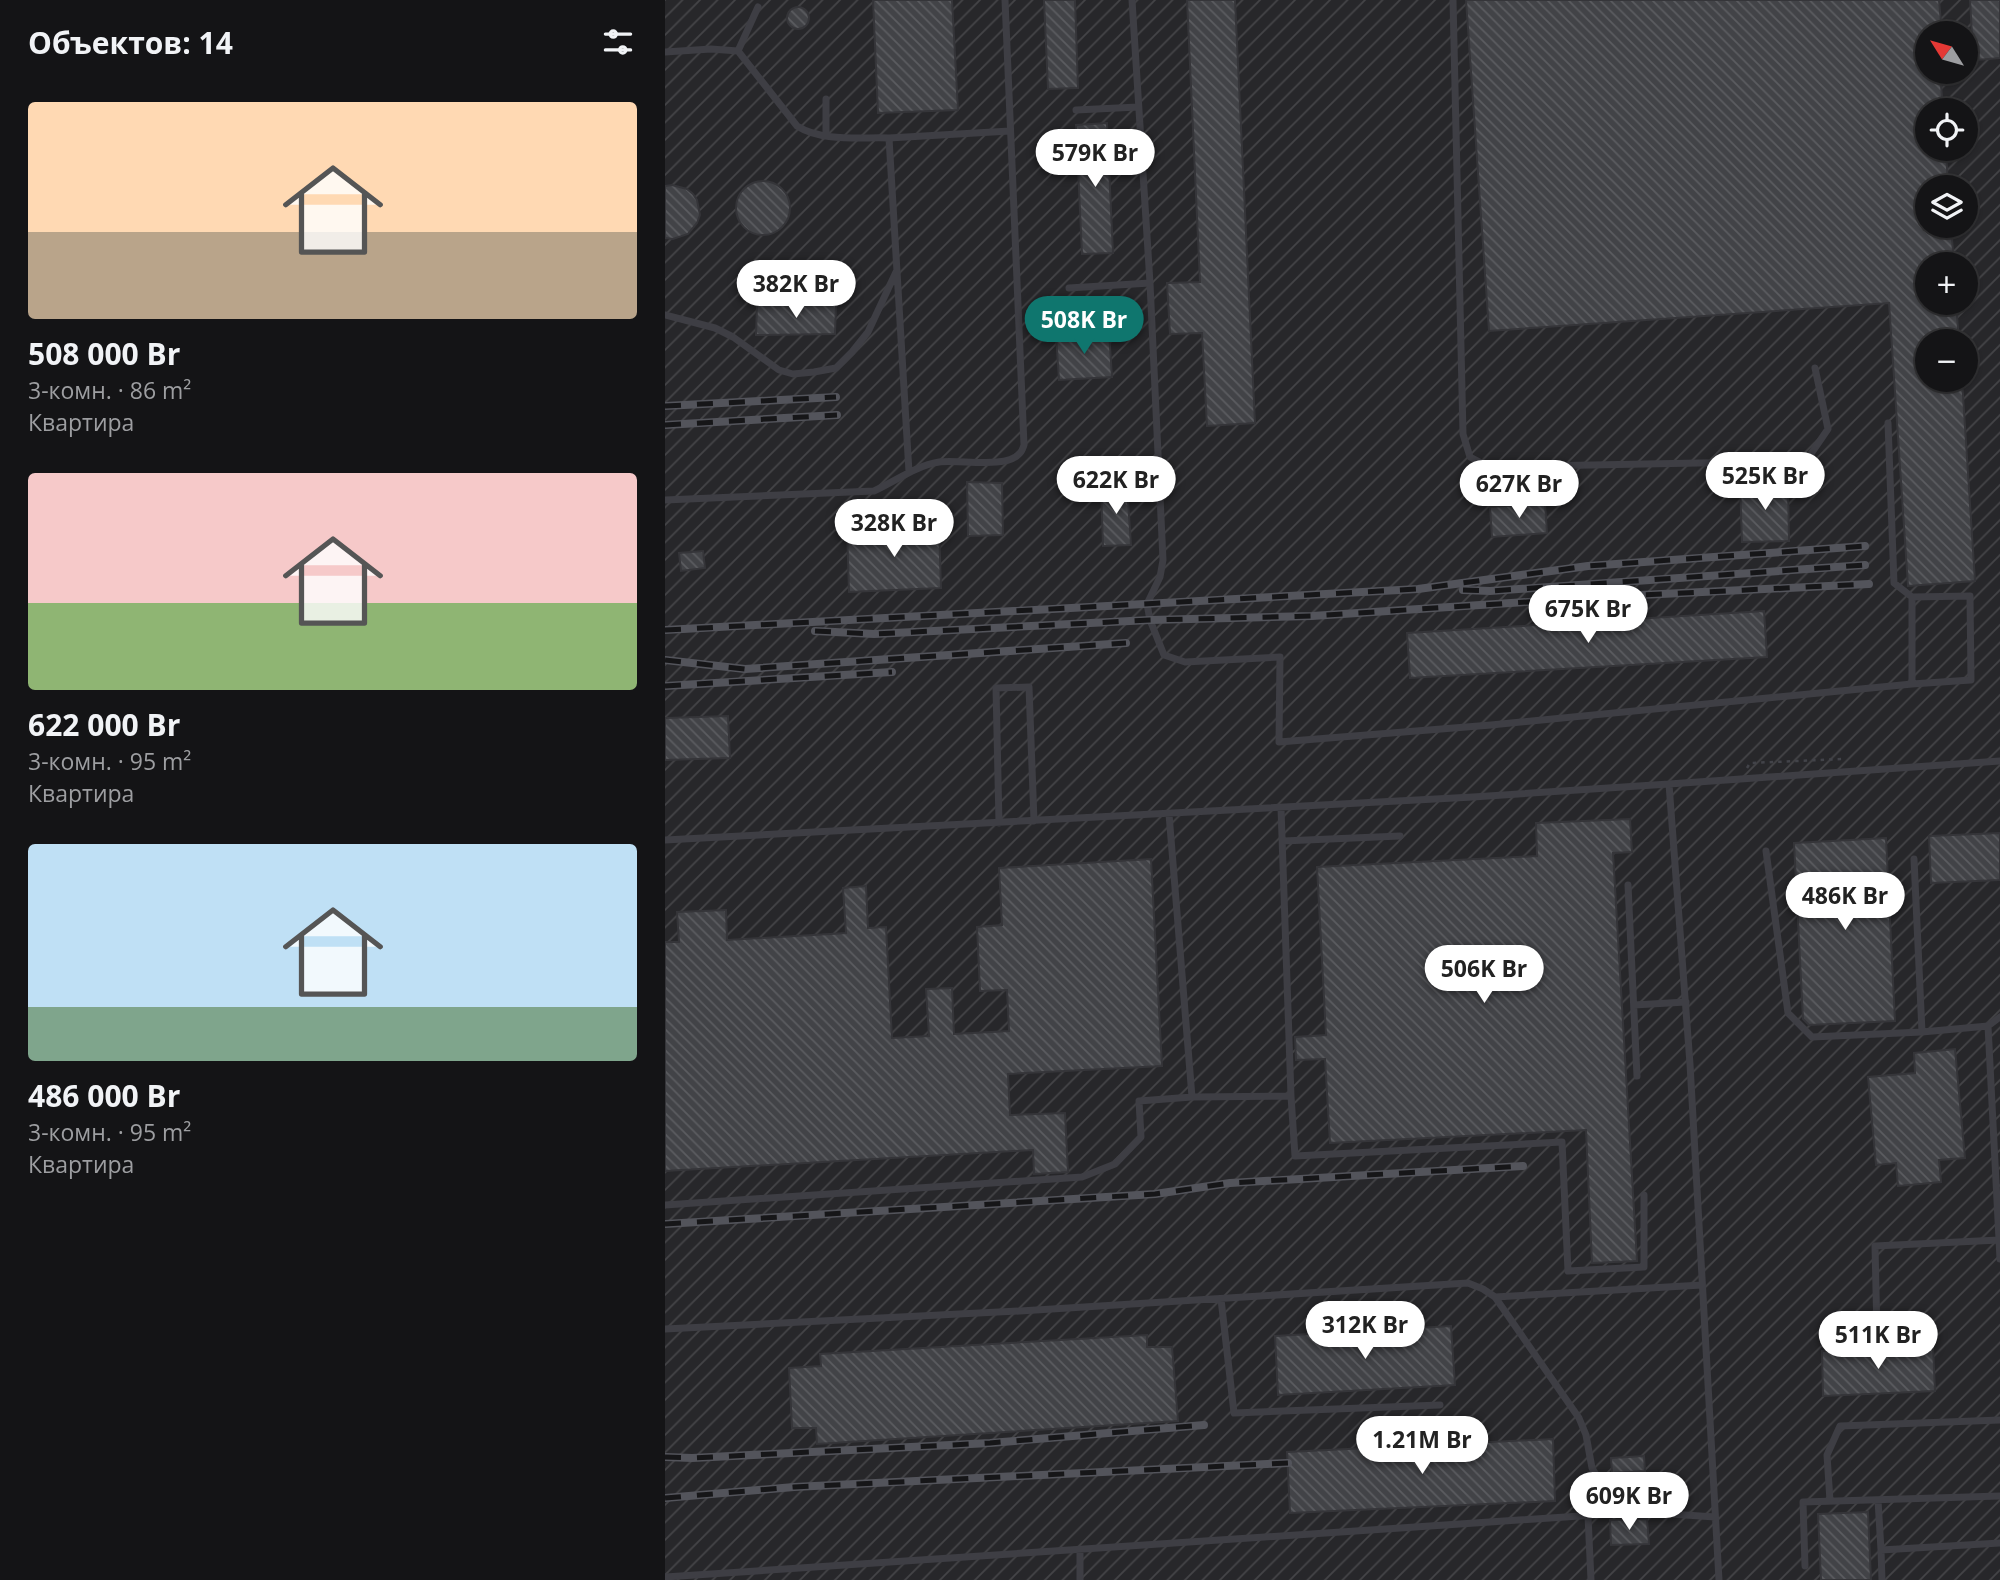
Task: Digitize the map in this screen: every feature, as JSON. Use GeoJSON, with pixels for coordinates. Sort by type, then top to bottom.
{"type":"FeatureCollection","features":[{"type":"Feature","properties":{"kind":"lane"},"geometry":{"type":"LineString","coordinates":[[665,500],[874,491],[909,472],[939,462],[1004,461],[1018,456],[1024,445],[1005,0]]}},
{"type":"Feature","properties":{"kind":"lane"},"geometry":{"type":"LineString","coordinates":[[1132,0],[1150,283],[1163,560],[1160,577],[1147,604],[1150,620],[1164,655],[1174,660],[1185,663],[1280,657],[1279,741],[1491,725],[1971,680],[1970,596],[1912,597],[1894,583],[1888,424]]}},
{"type":"Feature","properties":{"kind":"lane"},"geometry":{"type":"LineString","coordinates":[[1453,0],[1463,433],[1470,457],[1489,467],[1806,461],[1828,429],[1815,368]]}},
{"type":"Feature","properties":{"kind":"lane"},"geometry":{"type":"LineString","coordinates":[[738,51],[758,7]]}},
{"type":"Feature","properties":{"kind":"lane"},"geometry":{"type":"LineString","coordinates":[[665,52],[711,49],[738,51],[797,126],[808,133],[889,138],[1010,131]]}},
{"type":"Feature","properties":{"kind":"lane"},"geometry":{"type":"LineString","coordinates":[[826,99],[827,136]]}},
{"type":"Feature","properties":{"kind":"lane"},"geometry":{"type":"LineString","coordinates":[[1076,110],[1138,107]]}},
{"type":"Feature","properties":{"kind":"lane"},"geometry":{"type":"LineString","coordinates":[[889,138],[909,472]]}},
{"type":"Feature","properties":{"kind":"lane"},"geometry":{"type":"LineString","coordinates":[[665,315],[715,328],[733,337],[779,370],[793,374],[825,370],[835,368],[868,332],[897,270]]}},
{"type":"Feature","properties":{"kind":"lane"},"geometry":{"type":"LineString","coordinates":[[1069,288],[1150,283]]}},
{"type":"Feature","properties":{"kind":"lane"},"geometry":{"type":"LineString","coordinates":[[1912,597],[1912,684]]}},
{"type":"Feature","properties":{"kind":"lane"},"geometry":{"type":"LineString","coordinates":[[999,823],[996,688],[1029,687],[1034,821]]}},
{"type":"Feature","properties":{"kind":"lane"},"geometry":{"type":"LineString","coordinates":[[665,840],[1281,808],[2000,761]]}},
{"type":"Feature","properties":{"kind":"lane"},"geometry":{"type":"LineString","coordinates":[[1669,784],[1686,1002],[1719,1580]]}},
{"type":"Feature","properties":{"kind":"lane"},"geometry":{"type":"LineString","coordinates":[[1281,808],[1295,1156],[1562,1142],[1568,1271],[1644,1267],[1644,1195]]}},
{"type":"Feature","properties":{"kind":"lane"},"geometry":{"type":"LineString","coordinates":[[1169,814],[1192,1097]]}},
{"type":"Feature","properties":{"kind":"lane"},"geometry":{"type":"LineString","coordinates":[[1283,841],[1400,836]]}},
{"type":"Feature","properties":{"kind":"lane"},"geometry":{"type":"LineString","coordinates":[[1766,850],[1787,1013],[1812,1037],[1988,1026],[2000,1017]]}},
{"type":"Feature","properties":{"kind":"lane"},"geometry":{"type":"LineString","coordinates":[[1913,859],[1922,1032]]}},
{"type":"Feature","properties":{"kind":"lane"},"geometry":{"type":"LineString","coordinates":[[1628,885],[1637,1076]]}},
{"type":"Feature","properties":{"kind":"lane"},"geometry":{"type":"LineString","coordinates":[[1634,1005],[1686,1002]]}},
{"type":"Feature","properties":{"kind":"lane"},"geometry":{"type":"LineString","coordinates":[[1988,1026],[2000,1259]]}},
{"type":"Feature","properties":{"kind":"lane"},"geometry":{"type":"LineString","coordinates":[[665,1205],[1082,1177],[1115,1164],[1141,1137],[1139,1101],[1192,1097],[1291,1096]]}},
{"type":"Feature","properties":{"kind":"lane"},"geometry":{"type":"LineString","coordinates":[[1877,1334],[1875,1246],[1999,1240]]}},
{"type":"Feature","properties":{"kind":"lane"},"geometry":{"type":"LineString","coordinates":[[665,1329],[1468,1283],[1495,1297],[1579,1418],[1586,1435],[1592,1468],[1603,1486],[1628,1506],[1641,1512]]}},
{"type":"Feature","properties":{"kind":"lane"},"geometry":{"type":"LineString","coordinates":[[1495,1297],[1702,1285]]}},
{"type":"Feature","properties":{"kind":"lane"},"geometry":{"type":"LineString","coordinates":[[1221,1299],[1234,1413],[1440,1405]]}},
{"type":"Feature","properties":{"kind":"lane"},"geometry":{"type":"LineString","coordinates":[[1830,1501],[1827,1455],[1840,1426],[2000,1420]]}},
{"type":"Feature","properties":{"kind":"lane"},"geometry":{"type":"LineString","coordinates":[[1805,1566],[1803,1502],[2000,1496]]}},
{"type":"Feature","properties":{"kind":"lane"},"geometry":{"type":"LineString","coordinates":[[1878,1500],[1882,1580]]}},
{"type":"Feature","properties":{"kind":"lane"},"geometry":{"type":"LineString","coordinates":[[665,1577],[1641,1512],[1715,1517]]}},
{"type":"Feature","properties":{"kind":"lane"},"geometry":{"type":"LineString","coordinates":[[1588,1516],[1591,1580]]}},
{"type":"Feature","properties":{"kind":"lane"},"geometry":{"type":"LineString","coordinates":[[1881,1550],[2000,1543]]}},
{"type":"Feature","properties":{"kind":"lane"},"geometry":{"type":"LineString","coordinates":[[1080,1550],[1080,1580]]}},
{"type":"Feature","properties":{"kind":"shaded area"},"geometry":{"type":"Polygon","coordinates":[[[665,0],[2000,0],[2000,1580],[665,1580],[665,0]]]}},
{"type":"Feature","properties":{"kind":"building"},"geometry":{"type":"Polygon","coordinates":[[[873,0],[952,0],[958,110],[878,113],[873,0]]]}},
{"type":"Feature","properties":{"kind":"building"},"geometry":{"type":"Polygon","coordinates":[[[1044,0],[1075,0],[1078,88],[1048,89],[1044,0]]]}},
{"type":"Feature","properties":{"kind":"building"},"geometry":{"type":"Polygon","coordinates":[[[1187,0],[1235,0],[1255,423],[1207,426],[1202,333],[1170,334],[1167,283],[1200,282],[1187,0]]]}},
{"type":"Feature","properties":{"kind":"building"},"geometry":{"type":"Polygon","coordinates":[[[1466,0],[1939,0],[1941,21],[1915,21],[1915,84],[1941,84],[1942,98],[1915,98],[1915,161],[1947,161],[1947,175],[1915,175],[1915,238],[1952,238],[1953,252],[1915,252],[1915,315],[1957,315],[1958,329],[1915,329],[1915,392],[1963,392],[1975,581],[1908,586],[1889,303],[1489,331],[1466,0]]]}},
{"type":"Feature","properties":{"kind":"building"},"geometry":{"type":"Polygon","coordinates":[[[1970,0],[2000,0],[2000,58],[1978,60],[1978,21],[1971,21],[1970,0]]]}},
{"type":"Feature","properties":{"kind":"building"},"geometry":{"type":"Polygon","coordinates":[[[798,7],[806,10],[809,18],[806,26],[798,29],[790,26],[787,18],[790,10],[798,7]]]}},
{"type":"Feature","properties":{"kind":"building"},"geometry":{"type":"Polygon","coordinates":[[[1107,123],[1113,253],[1082,254],[1076,125],[1107,123]]]}},
{"type":"Feature","properties":{"kind":"building"},"geometry":{"type":"Polygon","coordinates":[[[768,181],[778,185],[786,193],[790,208],[786,223],[778,231],[758,235],[748,231],[740,223],[736,203],[740,193],[748,185],[768,181]]]}},
{"type":"Feature","properties":{"kind":"building"},"geometry":{"type":"Polygon","coordinates":[[[665,186],[687,189],[693,194],[700,215],[688,234],[673,239],[665,238],[665,186]]]}},
{"type":"Feature","properties":{"kind":"building"},"geometry":{"type":"Polygon","coordinates":[[[836,304],[835,334],[756,335],[757,305],[836,304]]]}},
{"type":"Feature","properties":{"kind":"building"},"geometry":{"type":"Polygon","coordinates":[[[1109,331],[1112,377],[1059,380],[1056,335],[1109,331]]]}},
{"type":"Feature","properties":{"kind":"building"},"geometry":{"type":"Polygon","coordinates":[[[967,482],[1002,483],[1003,535],[968,536],[967,482]]]}},
{"type":"Feature","properties":{"kind":"building"},"geometry":{"type":"Polygon","coordinates":[[[1788,482],[1789,541],[1742,542],[1740,484],[1788,482]]]}},
{"type":"Feature","properties":{"kind":"building"},"geometry":{"type":"Polygon","coordinates":[[[1127,485],[1131,545],[1103,546],[1101,487],[1127,485]]]}},
{"type":"Feature","properties":{"kind":"building"},"geometry":{"type":"Polygon","coordinates":[[[1545,503],[1547,533],[1492,537],[1490,507],[1545,503]]]}},
{"type":"Feature","properties":{"kind":"building"},"geometry":{"type":"Polygon","coordinates":[[[939,526],[941,588],[849,592],[847,529],[939,526]]]}},
{"type":"Feature","properties":{"kind":"building"},"geometry":{"type":"Polygon","coordinates":[[[703,551],[705,568],[681,571],[679,553],[703,551]]]}},
{"type":"Feature","properties":{"kind":"building"},"geometry":{"type":"Polygon","coordinates":[[[1764,611],[1767,657],[1410,678],[1407,633],[1764,611]]]}},
{"type":"Feature","properties":{"kind":"building"},"geometry":{"type":"Polygon","coordinates":[[[728,716],[730,758],[665,760],[665,718],[728,716]]]}},
{"type":"Feature","properties":{"kind":"building"},"geometry":{"type":"Polygon","coordinates":[[[1630,819],[1632,852],[1613,853],[1637,1261],[1592,1263],[1586,1130],[1330,1143],[1325,1059],[1296,1060],[1295,1037],[1326,1035],[1317,867],[1537,856],[1536,823],[1630,819]]]}},
{"type":"Feature","properties":{"kind":"building"},"geometry":{"type":"Polygon","coordinates":[[[2000,833],[2000,880],[1931,883],[1929,836],[2000,833]]]}},
{"type":"Feature","properties":{"kind":"building"},"geometry":{"type":"Polygon","coordinates":[[[1886,838],[1895,1021],[1809,1025],[1803,1019],[1794,843],[1886,838]]]}},
{"type":"Feature","properties":{"kind":"building"},"geometry":{"type":"Polygon","coordinates":[[[1151,859],[1162,1066],[1008,1074],[1010,1115],[1065,1113],[1068,1172],[1034,1174],[1033,1150],[665,1171],[665,942],[679,942],[677,912],[726,910],[727,940],[846,933],[843,888],[866,886],[868,928],[886,927],[892,1038],[929,1036],[926,989],[952,988],[954,1034],[1009,1031],[1007,990],[980,991],[977,927],[1002,925],[999,868],[1151,859]]]}},
{"type":"Feature","properties":{"kind":"building"},"geometry":{"type":"Polygon","coordinates":[[[1955,1049],[1965,1158],[1939,1160],[1941,1182],[1898,1186],[1896,1163],[1876,1165],[1868,1077],[1915,1073],[1914,1053],[1955,1049]]]}},
{"type":"Feature","properties":{"kind":"building"},"geometry":{"type":"Polygon","coordinates":[[[1451,1326],[1455,1385],[1278,1395],[1275,1336],[1451,1326]]]}},
{"type":"Feature","properties":{"kind":"building"},"geometry":{"type":"Polygon","coordinates":[[[1147,1335],[1147,1347],[1172,1347],[1178,1421],[817,1444],[816,1428],[792,1428],[789,1368],[821,1366],[820,1354],[1147,1335]]]}},
{"type":"Feature","properties":{"kind":"building"},"geometry":{"type":"Polygon","coordinates":[[[1933,1346],[1935,1391],[1823,1396],[1822,1351],[1933,1346]]]}},
{"type":"Feature","properties":{"kind":"building"},"geometry":{"type":"Polygon","coordinates":[[[1553,1439],[1555,1501],[1290,1513],[1287,1452],[1553,1439]]]}},
{"type":"Feature","properties":{"kind":"building"},"geometry":{"type":"Polygon","coordinates":[[[1644,1456],[1645,1471],[1612,1473],[1611,1458],[1644,1456]]]}},
{"type":"Feature","properties":{"kind":"building"},"geometry":{"type":"Polygon","coordinates":[[[1868,1512],[1871,1580],[1821,1580],[1818,1514],[1868,1512]]]}},
{"type":"Feature","properties":{"kind":"building"},"geometry":{"type":"Polygon","coordinates":[[[1647,1519],[1649,1544],[1611,1545],[1610,1520],[1647,1519]]]}},
{"type":"Feature","properties":{"kind":"railway"},"geometry":{"type":"LineString","coordinates":[[665,406],[836,397]]}},
{"type":"Feature","properties":{"kind":"railway"},"geometry":{"type":"LineString","coordinates":[[665,425],[837,415]]}},
{"type":"Feature","properties":{"kind":"railway"},"geometry":{"type":"LineString","coordinates":[[665,630],[1418,589],[1588,566],[1865,546]]}},
{"type":"Feature","properties":{"kind":"railway"},"geometry":{"type":"LineString","coordinates":[[1463,590],[1490,591],[1865,565]]}},
{"type":"Feature","properties":{"kind":"railway"},"geometry":{"type":"LineString","coordinates":[[815,631],[874,634],[1150,620],[1312,616],[1620,596],[1869,584]]}},
{"type":"Feature","properties":{"kind":"railway"},"geometry":{"type":"LineString","coordinates":[[665,660],[745,669],[1126,643]]}},
{"type":"Feature","properties":{"kind":"railway"},"geometry":{"type":"LineString","coordinates":[[665,686],[892,672]]}},
{"type":"Feature","properties":{"kind":"railway"},"geometry":{"type":"LineString","coordinates":[[665,1224],[1155,1194],[1230,1183],[1523,1166]]}},
{"type":"Feature","properties":{"kind":"railway"},"geometry":{"type":"LineString","coordinates":[[665,1457],[692,1458],[990,1443],[1204,1425]]}},
{"type":"Feature","properties":{"kind":"railway"},"geometry":{"type":"LineString","coordinates":[[665,1498],[794,1487],[1288,1463]]}}]}
